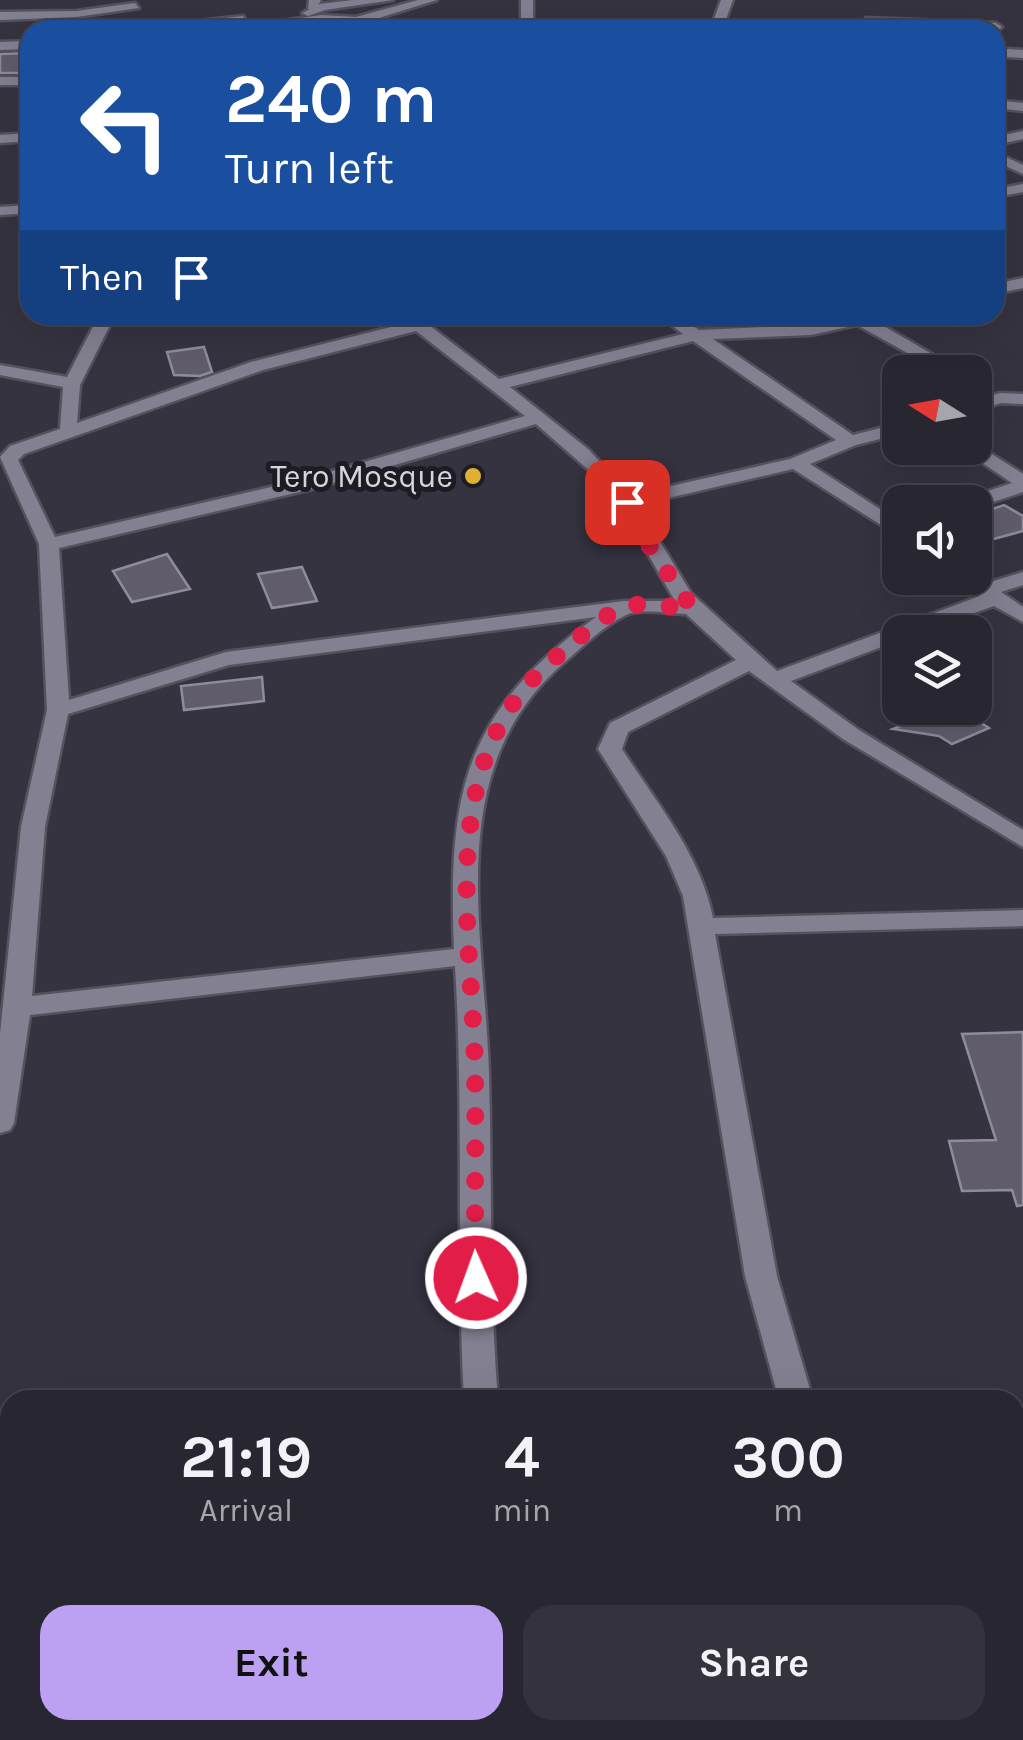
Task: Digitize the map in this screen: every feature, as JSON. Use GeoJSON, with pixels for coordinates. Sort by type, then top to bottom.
{"type":"FeatureCollection","features":[{"type":"Feature","properties":{"kind":"street"},"geometry":{"type":"LineString","coordinates":[[219,20],[336,0],[373,6],[431,0]]}},
{"type":"Feature","properties":{"kind":"street"},"geometry":{"type":"LineString","coordinates":[[340,20],[373,6]]}},
{"type":"Feature","properties":{"kind":"street"},"geometry":{"type":"LineString","coordinates":[[0,16],[136,8]]}},
{"type":"Feature","properties":{"kind":"street"},"geometry":{"type":"LineString","coordinates":[[70,432],[64,412],[71,383],[103,325]]}},
{"type":"Feature","properties":{"kind":"street"},"geometry":{"type":"LineString","coordinates":[[0,1123],[18,1007],[33,827],[58,710],[49,544],[8,459],[18,450],[288,356],[396,325]]}},
{"type":"Feature","properties":{"kind":"street"},"geometry":{"type":"LineString","coordinates":[[419,325],[542,417],[627,502],[651,549],[692,608],[777,679],[844,727],[1023,840]]}},
{"type":"Feature","properties":{"kind":"street"},"geometry":{"type":"LineString","coordinates":[[682,325],[850,441]]}},
{"type":"Feature","properties":{"kind":"street"},"geometry":{"type":"LineString","coordinates":[[496,385],[698,335],[781,334],[832,325]]}},
{"type":"Feature","properties":{"kind":"street"},"geometry":{"type":"LineString","coordinates":[[869,325],[923,355]]}},
{"type":"Feature","properties":{"kind":"street"},"geometry":{"type":"LineString","coordinates":[[0,370],[71,383]]}},
{"type":"Feature","properties":{"kind":"street"},"geometry":{"type":"LineString","coordinates":[[992,394],[1000,398]]}},
{"type":"Feature","properties":{"kind":"street"},"geometry":{"type":"LineString","coordinates":[[992,401],[1023,398]]}},
{"type":"Feature","properties":{"kind":"street"},"geometry":{"type":"LineString","coordinates":[[49,544],[306,484],[542,417]]}},
{"type":"Feature","properties":{"kind":"street"},"geometry":{"type":"LineString","coordinates":[[627,502],[796,463],[882,433]]}},
{"type":"Feature","properties":{"kind":"street"},"geometry":{"type":"LineString","coordinates":[[796,463],[882,518]]}},
{"type":"Feature","properties":{"kind":"street"},"geometry":{"type":"LineString","coordinates":[[992,463],[1023,484]]}},
{"type":"Feature","properties":{"kind":"street"},"geometry":{"type":"LineString","coordinates":[[992,495],[1023,484]]}},
{"type":"Feature","properties":{"kind":"street"},"geometry":{"type":"LineString","coordinates":[[992,593],[1023,578]]}},
{"type":"Feature","properties":{"kind":"street"},"geometry":{"type":"LineString","coordinates":[[942,615],[988,595]]}},
{"type":"Feature","properties":{"kind":"street"},"geometry":{"type":"LineString","coordinates":[[992,595],[1023,616]]}},
{"type":"Feature","properties":{"kind":"street"},"geometry":{"type":"LineString","coordinates":[[58,710],[226,659],[624,607],[692,608]]}},
{"type":"Feature","properties":{"kind":"street"},"geometry":{"type":"LineString","coordinates":[[481,1390],[472,1168],[475,1072],[468,956],[471,814],[485,754],[515,695],[533,676],[624,607]]}},
{"type":"Feature","properties":{"kind":"street"},"geometry":{"type":"LineString","coordinates":[[777,679],[882,640]]}},
{"type":"Feature","properties":{"kind":"street"},"geometry":{"type":"LineString","coordinates":[[753,660],[618,728],[611,740],[614,758],[678,856],[696,896],[761,1276],[793,1390]]}},
{"type":"Feature","properties":{"kind":"street"},"geometry":{"type":"LineString","coordinates":[[703,926],[1023,918]]}},
{"type":"Feature","properties":{"kind":"street"},"geometry":{"type":"LineString","coordinates":[[18,1007],[468,956]]}},
{"type":"Feature","properties":{"kind":"building"},"geometry":{"type":"Polygon","coordinates":[[[20,53],[20,73],[0,73],[0,54],[20,53]]]}},
{"type":"Feature","properties":{"kind":"building"},"geometry":{"type":"Polygon","coordinates":[[[204,347],[212,372],[200,376],[174,375],[167,352],[204,347]]]}},
{"type":"Feature","properties":{"kind":"building"},"geometry":{"type":"Polygon","coordinates":[[[1004,505],[1023,516],[1023,531],[992,539],[992,509],[1004,505]]]}},
{"type":"Feature","properties":{"kind":"building"},"geometry":{"type":"Polygon","coordinates":[[[167,554],[190,589],[132,602],[113,571],[167,554]]]}},
{"type":"Feature","properties":{"kind":"building"},"geometry":{"type":"Polygon","coordinates":[[[302,567],[317,601],[272,608],[258,574],[302,567]]]}},
{"type":"Feature","properties":{"kind":"building"},"geometry":{"type":"Polygon","coordinates":[[[262,677],[264,701],[184,710],[181,686],[262,677]]]}},
{"type":"Feature","properties":{"kind":"building"},"geometry":{"type":"Polygon","coordinates":[[[903,725],[989,728],[952,744],[939,736],[893,729],[903,725]]]}},
{"type":"Feature","properties":{"kind":"building"},"geometry":{"type":"Polygon","coordinates":[[[1023,1032],[1023,1205],[1017,1206],[1012,1190],[962,1191],[949,1141],[996,1140],[962,1034],[1023,1032]]]}},
{"type":"Feature","properties":{"kind":"place","name":"Tero Mosque"},"geometry":{"type":"Point","coordinates":[473,476]}},
{"type":"Feature","properties":{"kind":"route"},"geometry":{"type":"LineString","coordinates":[[476,1278],[472,1168],[475,1072],[466,892],[476,785],[485,754],[515,695],[563,651],[624,607],[692,608],[651,549],[627,502]]}}]}
